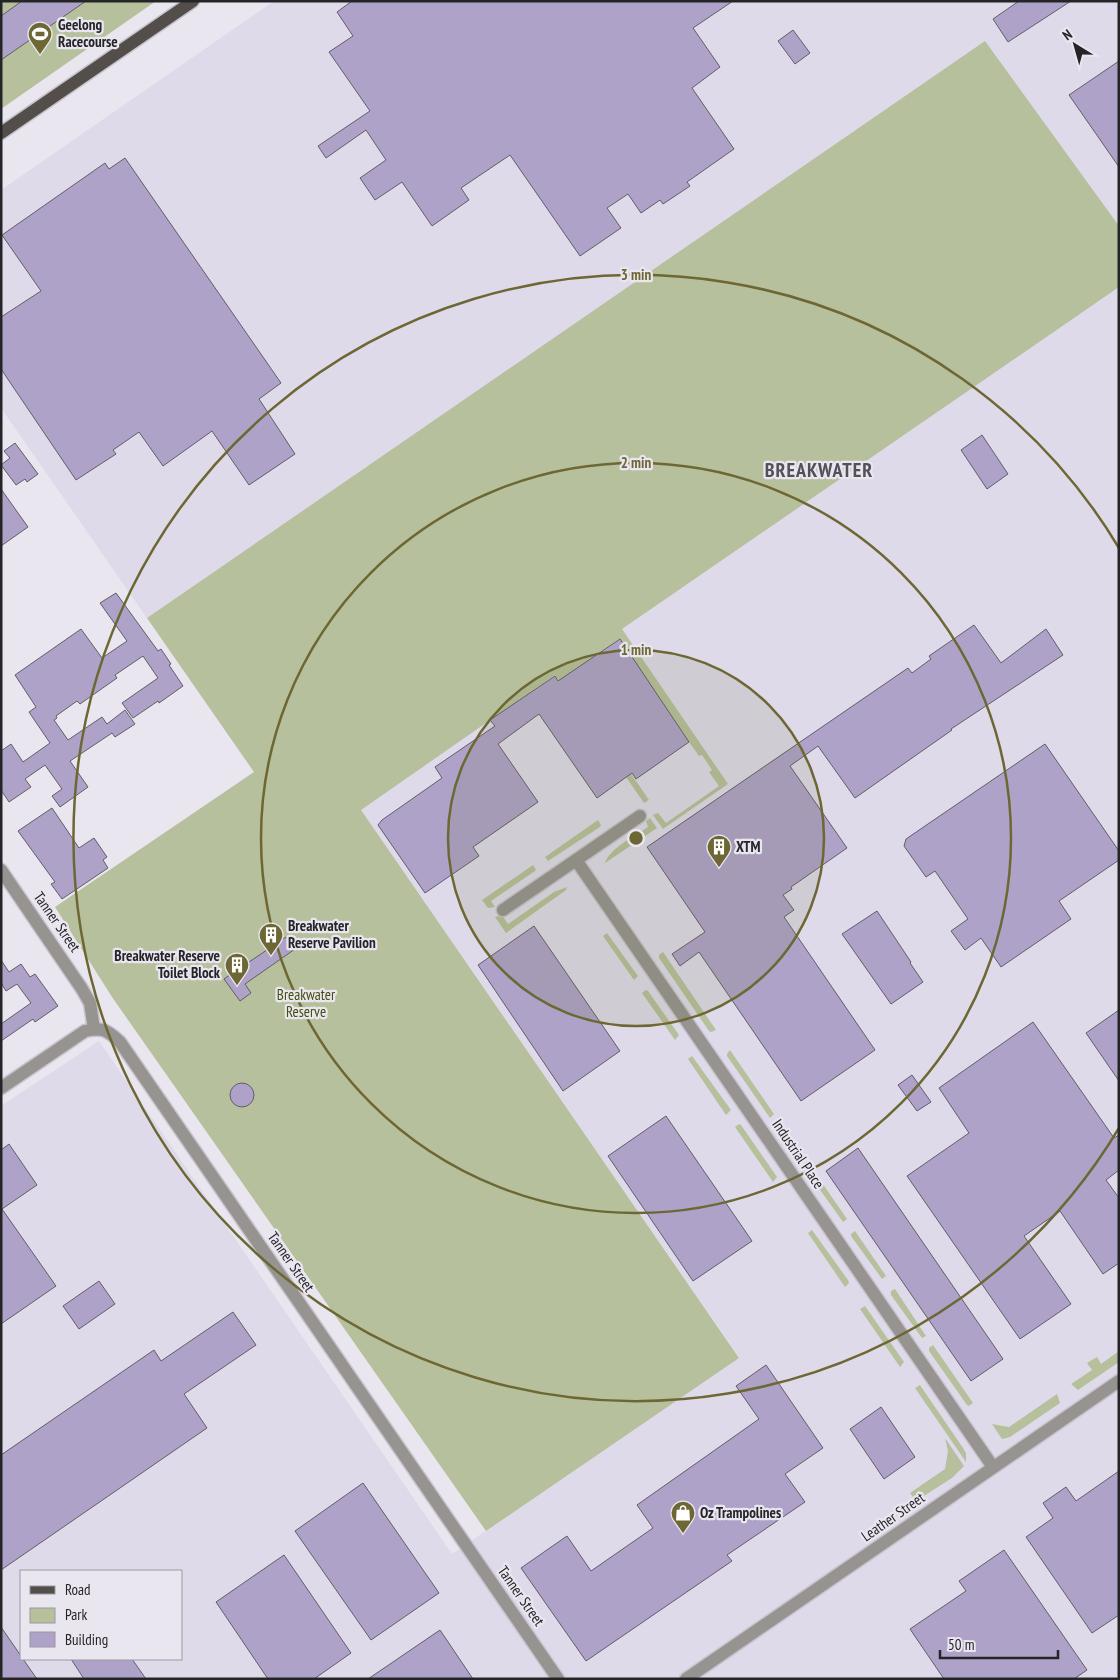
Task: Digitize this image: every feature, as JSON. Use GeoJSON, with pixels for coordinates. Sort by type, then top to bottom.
{"type":"FeatureCollection","features":[{"type":"Feature","properties":{"kind":"main road"},"geometry":{"type":"LineString","coordinates":[[1,133],[193,1]]}},
{"type":"Feature","properties":{"kind":"street"},"geometry":{"type":"LineString","coordinates":[[503,910],[640,816]]}},
{"type":"Feature","properties":{"kind":"street","name":"Industrial Place"},"geometry":{"type":"LineString","coordinates":[[576,860],[993,1467]]}},
{"type":"Feature","properties":{"kind":"street","name":"Tanner Street"},"geometry":{"type":"LineString","coordinates":[[1,870],[82,989],[90,1003],[94,1029],[106,1029],[120,1042],[558,1679]]}},
{"type":"Feature","properties":{"kind":"street"},"geometry":{"type":"LineString","coordinates":[[1,1088],[85,1031],[94,1029]]}},
{"type":"Feature","properties":{"kind":"street","name":"Leather Street"},"geometry":{"type":"LineString","coordinates":[[686,1679],[1119,1381]]}},
{"type":"Feature","properties":{"kind":"shaded area"},"geometry":{"type":"Polygon","coordinates":[[[274,1],[1119,1],[1119,1679],[1,1679],[1,1106],[99,1041],[452,1554],[739,1357],[466,964],[254,772],[1,408],[1,190],[274,1]]]}},
{"type":"Feature","properties":{"kind":"green space","name":"Geelong Racecourse"},"geometry":{"type":"Polygon","coordinates":[[[1,1],[156,1],[1,109],[1,1]]]}},
{"type":"Feature","properties":{"kind":"green space","name":"Breakwater Reserve"},"geometry":{"type":"Polygon","coordinates":[[[985,41],[1119,226],[1119,287],[622,629],[728,784],[663,829],[653,815],[658,813],[666,823],[719,786],[709,772],[712,770],[702,755],[699,756],[619,639],[565,677],[649,800],[644,803],[555,675],[361,810],[739,1358],[486,1531],[112,997],[55,907],[254,772],[147,618],[985,41]]]}},
{"type":"Feature","properties":{"kind":"green space"},"geometry":{"type":"Polygon","coordinates":[[[650,818],[657,828],[605,863],[612,852],[648,827],[646,821],[650,818]]]}},
{"type":"Feature","properties":{"kind":"green space"},"geometry":{"type":"Polygon","coordinates":[[[598,820],[601,825],[600,827],[548,861],[545,857],[598,820]]]}},
{"type":"Feature","properties":{"kind":"green space"},"geometry":{"type":"Polygon","coordinates":[[[533,865],[535,871],[491,901],[495,907],[488,908],[482,900],[533,865]]]}},
{"type":"Feature","properties":{"kind":"green space"},"geometry":{"type":"Polygon","coordinates":[[[567,887],[566,890],[506,933],[495,917],[502,915],[508,924],[554,892],[567,887]]]}},
{"type":"Feature","properties":{"kind":"green space"},"geometry":{"type":"Polygon","coordinates":[[[607,933],[638,976],[634,980],[603,936],[607,933]]]}},
{"type":"Feature","properties":{"kind":"green space"},"geometry":{"type":"Polygon","coordinates":[[[663,952],[716,1030],[709,1031],[659,958],[659,955],[663,952]]]}},
{"type":"Feature","properties":{"kind":"green space"},"geometry":{"type":"Polygon","coordinates":[[[646,990],[679,1035],[675,1040],[642,993],[646,990]]]}},
{"type":"Feature","properties":{"kind":"green space"},"geometry":{"type":"Polygon","coordinates":[[[730,1050],[774,1114],[770,1118],[727,1056],[730,1050]]]}},
{"type":"Feature","properties":{"kind":"green space"},"geometry":{"type":"Polygon","coordinates":[[[692,1056],[731,1110],[726,1115],[688,1059],[692,1056]]]}},
{"type":"Feature","properties":{"kind":"green space"},"geometry":{"type":"Polygon","coordinates":[[[739,1124],[777,1177],[773,1182],[735,1127],[739,1124]]]}},
{"type":"Feature","properties":{"kind":"green space"},"geometry":{"type":"Polygon","coordinates":[[[807,1161],[847,1219],[843,1222],[803,1166],[807,1161]]]}},
{"type":"Feature","properties":{"kind":"green space"},"geometry":{"type":"Polygon","coordinates":[[[812,1230],[848,1280],[849,1283],[845,1287],[808,1233],[812,1230]]]}},
{"type":"Feature","properties":{"kind":"green space"},"geometry":{"type":"Polygon","coordinates":[[[855,1231],[886,1276],[882,1279],[851,1236],[855,1231]]]}},
{"type":"Feature","properties":{"kind":"green space"},"geometry":{"type":"Polygon","coordinates":[[[895,1289],[926,1336],[922,1338],[891,1295],[891,1291],[895,1289]]]}},
{"type":"Feature","properties":{"kind":"green space"},"geometry":{"type":"Polygon","coordinates":[[[865,1306],[904,1362],[900,1367],[860,1309],[865,1306]]]}},
{"type":"Feature","properties":{"kind":"green space"},"geometry":{"type":"Polygon","coordinates":[[[933,1345],[973,1403],[969,1406],[929,1351],[929,1348],[933,1345]]]}},
{"type":"Feature","properties":{"kind":"green space"},"geometry":{"type":"Polygon","coordinates":[[[1119,1351],[1119,1362],[1078,1390],[1071,1384],[1092,1370],[1087,1363],[1097,1357],[1101,1364],[1119,1351]]]}},
{"type":"Feature","properties":{"kind":"green space"},"geometry":{"type":"Polygon","coordinates":[[[920,1385],[966,1453],[966,1462],[915,1388],[920,1385]]]}},
{"type":"Feature","properties":{"kind":"green space"},"geometry":{"type":"Polygon","coordinates":[[[1057,1394],[1060,1403],[1010,1437],[1002,1439],[992,1424],[1009,1427],[1057,1394]]]}},
{"type":"Feature","properties":{"kind":"green space"},"geometry":{"type":"Polygon","coordinates":[[[945,1438],[964,1466],[952,1478],[916,1501],[910,1493],[945,1469],[948,1451],[945,1438]]]}},
{"type":"Feature","properties":{"kind":"building"},"geometry":{"type":"Polygon","coordinates":[[[22,1],[86,1],[1,60],[1,16],[22,1]]]}},
{"type":"Feature","properties":{"kind":"building"},"geometry":{"type":"Polygon","coordinates":[[[352,1],[733,1],[693,28],[720,67],[692,88],[734,149],[687,182],[690,186],[663,204],[660,200],[641,213],[628,194],[607,208],[621,228],[580,256],[510,155],[461,188],[469,200],[432,226],[402,182],[375,200],[360,178],[386,160],[366,130],[326,158],[318,146],[370,111],[329,52],[353,36],[337,12],[352,1]]]}},
{"type":"Feature","properties":{"kind":"building"},"geometry":{"type":"Polygon","coordinates":[[[1019,1],[1071,1],[1008,42],[993,19],[1019,1]]]}},
{"type":"Feature","properties":{"kind":"building"},"geometry":{"type":"Polygon","coordinates":[[[793,30],[810,53],[795,64],[778,41],[793,30]]]}},
{"type":"Feature","properties":{"kind":"building"},"geometry":{"type":"Polygon","coordinates":[[[1119,61],[1119,167],[1069,95],[1119,61]]]}},
{"type":"Feature","properties":{"kind":"building"},"geometry":{"type":"Polygon","coordinates":[[[125,158],[281,383],[259,399],[295,454],[249,485],[212,431],[163,466],[139,432],[113,450],[116,454],[76,480],[1,369],[1,317],[41,291],[2,235],[105,163],[109,169],[125,158]]]}},
{"type":"Feature","properties":{"kind":"building"},"geometry":{"type":"Polygon","coordinates":[[[982,435],[1008,474],[987,489],[961,450],[982,435]]]}},
{"type":"Feature","properties":{"kind":"building"},"geometry":{"type":"Polygon","coordinates":[[[15,443],[38,474],[27,482],[25,479],[16,485],[1,465],[10,458],[4,451],[15,443]]]}},
{"type":"Feature","properties":{"kind":"building"},"geometry":{"type":"Polygon","coordinates":[[[1,489],[28,527],[1,546],[1,489]]]}},
{"type":"Feature","properties":{"kind":"building"},"geometry":{"type":"Polygon","coordinates":[[[116,593],[158,651],[161,649],[183,686],[133,718],[122,703],[158,678],[143,656],[115,675],[117,678],[80,704],[77,701],[56,716],[57,718],[54,720],[68,740],[102,717],[107,724],[125,710],[135,724],[115,737],[112,733],[70,761],[88,787],[60,807],[52,796],[62,789],[45,765],[25,779],[31,787],[9,802],[1,790],[1,751],[11,744],[23,762],[50,743],[29,712],[36,707],[15,675],[81,629],[102,658],[127,641],[100,603],[116,593]]]}},
{"type":"Feature","properties":{"kind":"building"},"geometry":{"type":"Polygon","coordinates":[[[974,625],[1001,663],[1046,629],[1063,655],[951,729],[855,798],[818,746],[790,766],[847,848],[791,887],[792,889],[783,895],[794,910],[784,917],[875,1050],[801,1101],[699,952],[680,966],[672,954],[705,932],[647,847],[908,668],[912,673],[931,659],[929,656],[974,625]]]}},
{"type":"Feature","properties":{"kind":"building"},"geometry":{"type":"Polygon","coordinates":[[[620,639],[689,742],[636,779],[632,773],[597,798],[539,714],[498,744],[538,802],[473,847],[479,856],[425,893],[378,825],[382,820],[442,778],[435,767],[495,726],[490,720],[555,676],[558,681],[620,639]]]}},
{"type":"Feature","properties":{"kind":"building"},"geometry":{"type":"Polygon","coordinates":[[[1045,744],[1119,851],[1119,860],[1059,901],[1071,919],[1001,967],[981,938],[965,950],[951,931],[968,919],[935,871],[926,877],[904,846],[906,839],[1045,744]]]}},
{"type":"Feature","properties":{"kind":"building"},"geometry":{"type":"Polygon","coordinates":[[[52,808],[79,848],[94,838],[107,857],[103,860],[108,868],[62,899],[51,884],[55,882],[18,831],[52,808]]]}},
{"type":"Feature","properties":{"kind":"building"},"geometry":{"type":"Polygon","coordinates":[[[877,911],[923,982],[891,1004],[842,934],[877,911]]]}},
{"type":"Feature","properties":{"kind":"building"},"geometry":{"type":"Polygon","coordinates":[[[534,926],[620,1051],[563,1091],[478,965],[534,926]]]}},
{"type":"Feature","properties":{"kind":"building"},"geometry":{"type":"Polygon","coordinates":[[[286,937],[295,949],[245,984],[251,993],[240,1001],[224,979],[286,937]]]}},
{"type":"Feature","properties":{"kind":"building"},"geometry":{"type":"Polygon","coordinates":[[[1,960],[9,972],[21,964],[30,977],[35,974],[58,1006],[35,1022],[33,1019],[1,1041],[1,1024],[31,1003],[17,984],[6,991],[1,983],[1,960]]]}},
{"type":"Feature","properties":{"kind":"building"},"geometry":{"type":"Polygon","coordinates":[[[1119,1010],[1119,1081],[1086,1033],[1119,1010]]]}},
{"type":"Feature","properties":{"kind":"building"},"geometry":{"type":"Polygon","coordinates":[[[1033,1022],[1114,1138],[1119,1135],[1119,1170],[1106,1180],[1119,1198],[1119,1263],[1103,1274],[1060,1211],[1024,1236],[1071,1304],[1020,1339],[907,1176],[969,1133],[939,1088],[1033,1022]]]}},
{"type":"Feature","properties":{"kind":"building"},"geometry":{"type":"Polygon","coordinates":[[[912,1075],[931,1102],[917,1111],[898,1085],[912,1075]]]}},
{"type":"Feature","properties":{"kind":"building"},"geometry":{"type":"Polygon","coordinates":[[[242,1083],[247,1084],[253,1090],[253,1100],[247,1106],[242,1107],[237,1106],[231,1100],[230,1095],[231,1090],[237,1084],[242,1083]]]}},
{"type":"Feature","properties":{"kind":"building"},"geometry":{"type":"Polygon","coordinates":[[[666,1116],[752,1241],[693,1281],[608,1156],[666,1116]]]}},
{"type":"Feature","properties":{"kind":"building"},"geometry":{"type":"Polygon","coordinates":[[[9,1144],[37,1185],[2,1209],[56,1286],[1,1324],[1,1150],[9,1144]]]}},
{"type":"Feature","properties":{"kind":"building"},"geometry":{"type":"Polygon","coordinates":[[[858,1148],[1003,1359],[971,1381],[826,1171],[858,1148]]]}},
{"type":"Feature","properties":{"kind":"building"},"geometry":{"type":"Polygon","coordinates":[[[99,1281],[115,1304],[79,1329],[63,1306],[99,1281]]]}},
{"type":"Feature","properties":{"kind":"building"},"geometry":{"type":"Polygon","coordinates":[[[233,1312],[256,1345],[184,1394],[207,1428],[1,1570],[1,1455],[154,1350],[161,1361],[233,1312]]]}},
{"type":"Feature","properties":{"kind":"building"},"geometry":{"type":"Polygon","coordinates":[[[766,1365],[823,1448],[785,1474],[805,1502],[727,1555],[732,1561],[586,1661],[521,1568],[567,1536],[591,1571],[653,1528],[637,1505],[759,1419],[736,1386],[766,1365]]]}},
{"type":"Feature","properties":{"kind":"building"},"geometry":{"type":"Polygon","coordinates":[[[881,1407],[915,1457],[884,1479],[850,1429],[881,1407]]]}},
{"type":"Feature","properties":{"kind":"building"},"geometry":{"type":"Polygon","coordinates":[[[1119,1471],[1119,1615],[1092,1633],[1026,1537],[1053,1518],[1043,1503],[1066,1487],[1076,1501],[1119,1471]]]}},
{"type":"Feature","properties":{"kind":"building"},"geometry":{"type":"Polygon","coordinates":[[[363,1483],[439,1593],[371,1640],[295,1531],[363,1483]]]}},
{"type":"Feature","properties":{"kind":"building"},"geometry":{"type":"Polygon","coordinates":[[[1004,1550],[1087,1670],[1074,1679],[944,1679],[910,1629],[966,1591],[959,1581],[1004,1550]]]}},
{"type":"Feature","properties":{"kind":"building"},"geometry":{"type":"Polygon","coordinates":[[[284,1555],[351,1653],[314,1679],[268,1679],[216,1602],[284,1555]]]}},
{"type":"Feature","properties":{"kind":"building"},"geometry":{"type":"Polygon","coordinates":[[[1,1627],[20,1655],[20,1660],[24,1660],[37,1679],[1,1679],[1,1627]]]}},
{"type":"Feature","properties":{"kind":"building"},"geometry":{"type":"Polygon","coordinates":[[[440,1630],[473,1679],[368,1679],[440,1630]]]}},
{"type":"Feature","properties":{"kind":"building"},"geometry":{"type":"Polygon","coordinates":[[[72,1660],[133,1660],[146,1679],[84,1679],[72,1660]]]}},
{"type":"Feature","properties":{"kind":"place","name":"Geelong Racecourse"},"geometry":{"type":"Point","coordinates":[40,55]}},
{"type":"Feature","properties":{"kind":"place","name":"XTM"},"geometry":{"type":"Point","coordinates":[719,868]}},
{"type":"Feature","properties":{"kind":"place","name":"Breakwater Reserve Pavilion"},"geometry":{"type":"Point","coordinates":[271,956]}},
{"type":"Feature","properties":{"kind":"place","name":"Breakwater Reserve Toilet Block"},"geometry":{"type":"Point","coordinates":[237,986]}},
{"type":"Feature","properties":{"kind":"place","name":"Oz Trampolines"},"geometry":{"type":"Point","coordinates":[683,1534]}},
{"type":"Feature","properties":{"kind":"district","name":"BREAKWATER"},"geometry":{"type":"Point","coordinates":[819,470]}}]}
